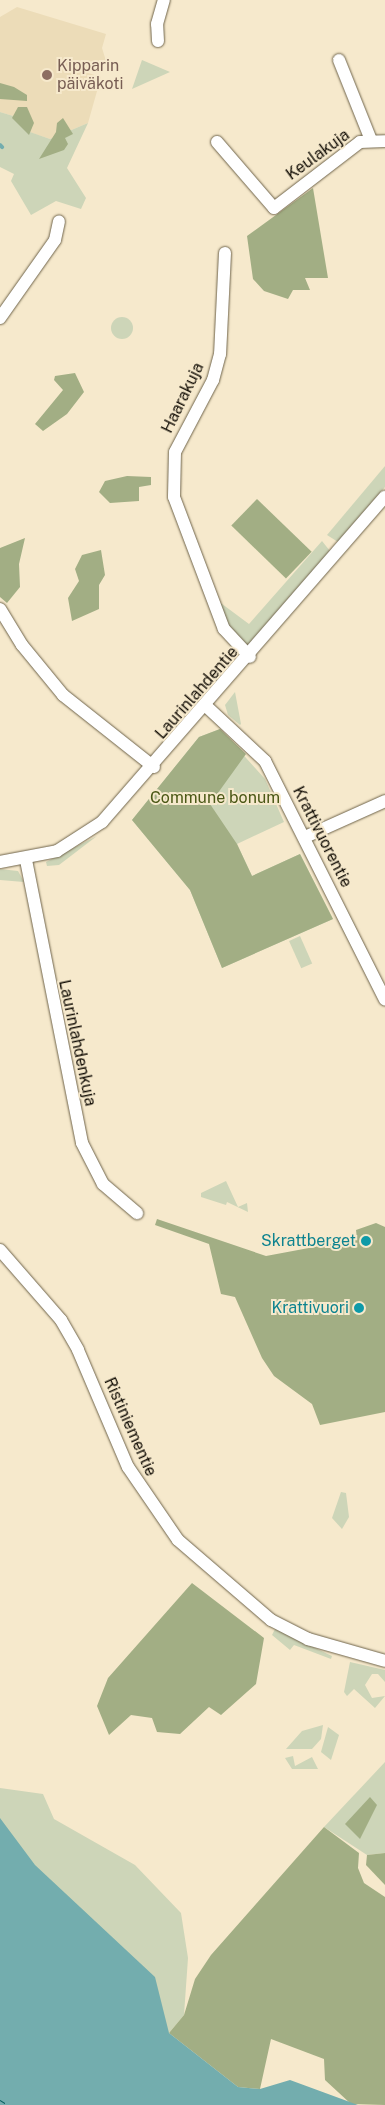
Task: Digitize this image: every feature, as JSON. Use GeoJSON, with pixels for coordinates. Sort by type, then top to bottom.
{"type":"FeatureCollection","features":[{"type":"Feature","properties":{"kind":"street"},"geometry":{"type":"LineString","coordinates":[[158,40],[157,24],[164,0]]}},
{"type":"Feature","properties":{"kind":"street"},"geometry":{"type":"LineString","coordinates":[[339,60],[371,140]]}},
{"type":"Feature","properties":{"kind":"street","name":"Keulakuja"},"geometry":{"type":"LineString","coordinates":[[217,142],[274,208],[349,150],[371,140],[385,141]]}},
{"type":"Feature","properties":{"kind":"street"},"geometry":{"type":"LineString","coordinates":[[0,318],[55,240],[59,221]]}},
{"type":"Feature","properties":{"kind":"street","name":"Haarakuja"},"geometry":{"type":"LineString","coordinates":[[225,253],[220,354],[213,380],[176,452],[174,497],[224,630],[250,657]]}},
{"type":"Feature","properties":{"kind":"street","name":"Laurinlahdentie"},"geometry":{"type":"LineString","coordinates":[[0,862],[26,860],[57,851],[94,830],[154,767],[385,497]]}},
{"type":"Feature","properties":{"kind":"street"},"geometry":{"type":"LineString","coordinates":[[0,609],[22,645],[63,695],[154,767]]}},
{"type":"Feature","properties":{"kind":"street","name":"Krattivuorentie"},"geometry":{"type":"LineString","coordinates":[[206,706],[265,762],[305,837],[385,1000]]}},
{"type":"Feature","properties":{"kind":"street"},"geometry":{"type":"LineString","coordinates":[[305,837],[385,801]]}},
{"type":"Feature","properties":{"kind":"street","name":"Laurinlahdenkuja"},"geometry":{"type":"LineString","coordinates":[[26,860],[82,1143],[104,1184],[137,1214]]}},
{"type":"Feature","properties":{"kind":"street","name":"Ristiniementie"},"geometry":{"type":"LineString","coordinates":[[0,1250],[61,1320],[78,1350],[128,1467],[178,1540],[272,1620],[308,1639],[385,1661]]}},
{"type":"Feature","properties":{"kind":"shaded area","name":"Kipparin päiväkoti"},"geometry":{"type":"Polygon","coordinates":[[[17,7],[106,34],[102,48],[106,61],[100,65],[89,62],[85,72],[101,77],[88,123],[50,139],[29,132],[23,119],[0,112],[0,17],[17,7]]]}},
{"type":"Feature","properties":{"kind":"green space"},"geometry":{"type":"Polygon","coordinates":[[[142,60],[170,72],[132,89],[142,60]]]}},
{"type":"Feature","properties":{"kind":"green space"},"geometry":{"type":"Polygon","coordinates":[[[0,83],[14,87],[27,95],[27,101],[0,99],[0,83]]]}},
{"type":"Feature","properties":{"kind":"green space"},"geometry":{"type":"Polygon","coordinates":[[[18,107],[27,107],[34,123],[29,135],[12,118],[18,107]]]}},
{"type":"Feature","properties":{"kind":"green space"},"geometry":{"type":"Polygon","coordinates":[[[0,112],[23,119],[30,132],[50,139],[88,123],[67,168],[86,198],[81,209],[56,201],[31,215],[11,181],[14,174],[0,167],[0,112]]]}},
{"type":"Feature","properties":{"kind":"green space"},"geometry":{"type":"Polygon","coordinates":[[[63,118],[73,134],[65,138],[68,144],[64,150],[39,159],[56,132],[57,123],[63,118]]]}},
{"type":"Feature","properties":{"kind":"green space"},"geometry":{"type":"Polygon","coordinates":[[[313,188],[328,278],[305,278],[310,290],[293,290],[288,299],[264,291],[253,279],[247,236],[313,188]]]}},
{"type":"Feature","properties":{"kind":"green space"},"geometry":{"type":"Polygon","coordinates":[[[122,317],[130,320],[133,328],[130,336],[122,339],[114,336],[111,328],[114,320],[122,317]]]}},
{"type":"Feature","properties":{"kind":"green space"},"geometry":{"type":"Polygon","coordinates":[[[75,373],[84,392],[67,414],[43,431],[35,424],[63,390],[54,380],[55,376],[75,373]]]}},
{"type":"Feature","properties":{"kind":"green space"},"geometry":{"type":"Polygon","coordinates":[[[385,466],[385,487],[338,542],[327,535],[385,466]]]}},
{"type":"Feature","properties":{"kind":"green space"},"geometry":{"type":"Polygon","coordinates":[[[127,476],[151,477],[151,485],[139,487],[139,501],[110,503],[99,492],[105,481],[127,476]]]}},
{"type":"Feature","properties":{"kind":"green space"},"geometry":{"type":"Polygon","coordinates":[[[257,499],[312,552],[286,578],[231,526],[257,499]]]}},
{"type":"Feature","properties":{"kind":"green space"},"geometry":{"type":"Polygon","coordinates":[[[25,538],[19,564],[20,587],[7,603],[0,597],[0,548],[25,538]]]}},
{"type":"Feature","properties":{"kind":"green space"},"geometry":{"type":"Polygon","coordinates":[[[322,541],[330,551],[250,644],[243,645],[232,634],[218,601],[249,624],[322,541]]]}},
{"type":"Feature","properties":{"kind":"green space"},"geometry":{"type":"Polygon","coordinates":[[[101,550],[105,575],[99,585],[99,609],[72,621],[68,598],[79,581],[75,569],[82,555],[101,550]]]}},
{"type":"Feature","properties":{"kind":"green space"},"geometry":{"type":"Polygon","coordinates":[[[235,692],[240,725],[228,715],[225,705],[235,692]]]}},
{"type":"Feature","properties":{"kind":"green space","name":"Commune bonum"},"geometry":{"type":"Polygon","coordinates":[[[220,729],[265,779],[284,822],[237,844],[252,876],[300,854],[333,919],[222,968],[190,890],[132,820],[199,737],[220,729]]]}},
{"type":"Feature","properties":{"kind":"green space","name":"Commune bonum"},"geometry":{"type":"Polygon","coordinates":[[[220,729],[246,754],[210,804],[237,844],[252,876],[300,854],[333,919],[222,968],[190,890],[132,820],[199,737],[220,729]]]}},
{"type":"Feature","properties":{"kind":"green space"},"geometry":{"type":"Polygon","coordinates":[[[97,836],[59,865],[47,866],[46,862],[97,836]]]}},
{"type":"Feature","properties":{"kind":"green space"},"geometry":{"type":"Polygon","coordinates":[[[0,869],[18,871],[24,882],[0,880],[0,869]]]}},
{"type":"Feature","properties":{"kind":"green space"},"geometry":{"type":"Polygon","coordinates":[[[300,936],[312,963],[301,968],[289,941],[300,936]]]}},
{"type":"Feature","properties":{"kind":"green space"},"geometry":{"type":"Polygon","coordinates":[[[226,1181],[238,1207],[247,1203],[248,1212],[227,1202],[226,1205],[201,1197],[201,1193],[226,1181]]]}},
{"type":"Feature","properties":{"kind":"green space"},"geometry":{"type":"Polygon","coordinates":[[[157,1219],[266,1256],[357,1239],[356,1230],[376,1223],[385,1227],[385,1412],[320,1425],[312,1404],[274,1376],[262,1358],[235,1297],[221,1294],[209,1244],[155,1225],[157,1219]]]}},
{"type":"Feature","properties":{"kind":"green space"},"geometry":{"type":"Polygon","coordinates":[[[341,1492],[346,1493],[349,1517],[342,1529],[332,1518],[341,1492]]]}},
{"type":"Feature","properties":{"kind":"green space"},"geometry":{"type":"Polygon","coordinates":[[[192,1583],[264,1638],[256,1684],[221,1715],[209,1707],[180,1734],[157,1732],[152,1718],[131,1715],[109,1735],[97,1706],[108,1678],[192,1583]]]}},
{"type":"Feature","properties":{"kind":"green space"},"geometry":{"type":"Polygon","coordinates":[[[275,1629],[332,1656],[331,1659],[294,1645],[290,1650],[272,1635],[275,1629]]]}},
{"type":"Feature","properties":{"kind":"green space"},"geometry":{"type":"Polygon","coordinates":[[[350,1662],[385,1670],[385,1682],[378,1674],[372,1674],[365,1685],[372,1698],[385,1696],[375,1708],[354,1689],[347,1696],[344,1692],[350,1662]]]}},
{"type":"Feature","properties":{"kind":"green space"},"geometry":{"type":"Polygon","coordinates":[[[323,1725],[321,1739],[312,1749],[286,1749],[302,1731],[323,1725]]]}},
{"type":"Feature","properties":{"kind":"green space"},"geometry":{"type":"Polygon","coordinates":[[[328,1727],[339,1735],[331,1760],[321,1752],[328,1727]]]}},
{"type":"Feature","properties":{"kind":"green space"},"geometry":{"type":"Polygon","coordinates":[[[293,1756],[295,1766],[312,1757],[318,1769],[292,1769],[285,1758],[293,1756]]]}},
{"type":"Feature","properties":{"kind":"green space"},"geometry":{"type":"Polygon","coordinates":[[[385,1762],[385,1853],[367,1855],[324,1827],[385,1762]]]}},
{"type":"Feature","properties":{"kind":"green space"},"geometry":{"type":"Polygon","coordinates":[[[0,1788],[43,1794],[54,1819],[135,1865],[181,1913],[188,1958],[184,2015],[169,2033],[0,1916],[0,1788]]]}},
{"type":"Feature","properties":{"kind":"green space"},"geometry":{"type":"Polygon","coordinates":[[[370,1797],[377,1805],[360,1839],[345,1824],[370,1797]]]}},
{"type":"Feature","properties":{"kind":"green space"},"geometry":{"type":"Polygon","coordinates":[[[324,1827],[359,1853],[358,1868],[364,1883],[385,1897],[385,2105],[351,2104],[325,2080],[324,2059],[271,2039],[260,2089],[238,2087],[169,2033],[184,2015],[195,1979],[211,1955],[324,1827]]]}},
{"type":"Feature","properties":{"kind":"green space"},"geometry":{"type":"Polygon","coordinates":[[[385,1853],[385,1885],[366,1865],[367,1855],[385,1853]]]}},
{"type":"Feature","properties":{"kind":"water"},"geometry":{"type":"Polygon","coordinates":[[[0,1818],[35,1865],[155,1977],[169,2033],[238,2087],[260,2089],[290,2080],[358,2105],[0,2105],[0,1818]]]}},
{"type":"Feature","properties":{"kind":"ferry route"},"geometry":{"type":"LineString","coordinates":[[0,2100],[8,2105]]}},
{"type":"Feature","properties":{"kind":"place","name":"Kipparin päiväkoti"},"geometry":{"type":"Point","coordinates":[47,75]}},
{"type":"Feature","properties":{"kind":"place","name":"Skrattberget"},"geometry":{"type":"Point","coordinates":[366,1241]}},
{"type":"Feature","properties":{"kind":"place","name":"Krattivuori"},"geometry":{"type":"Point","coordinates":[359,1308]}}]}
